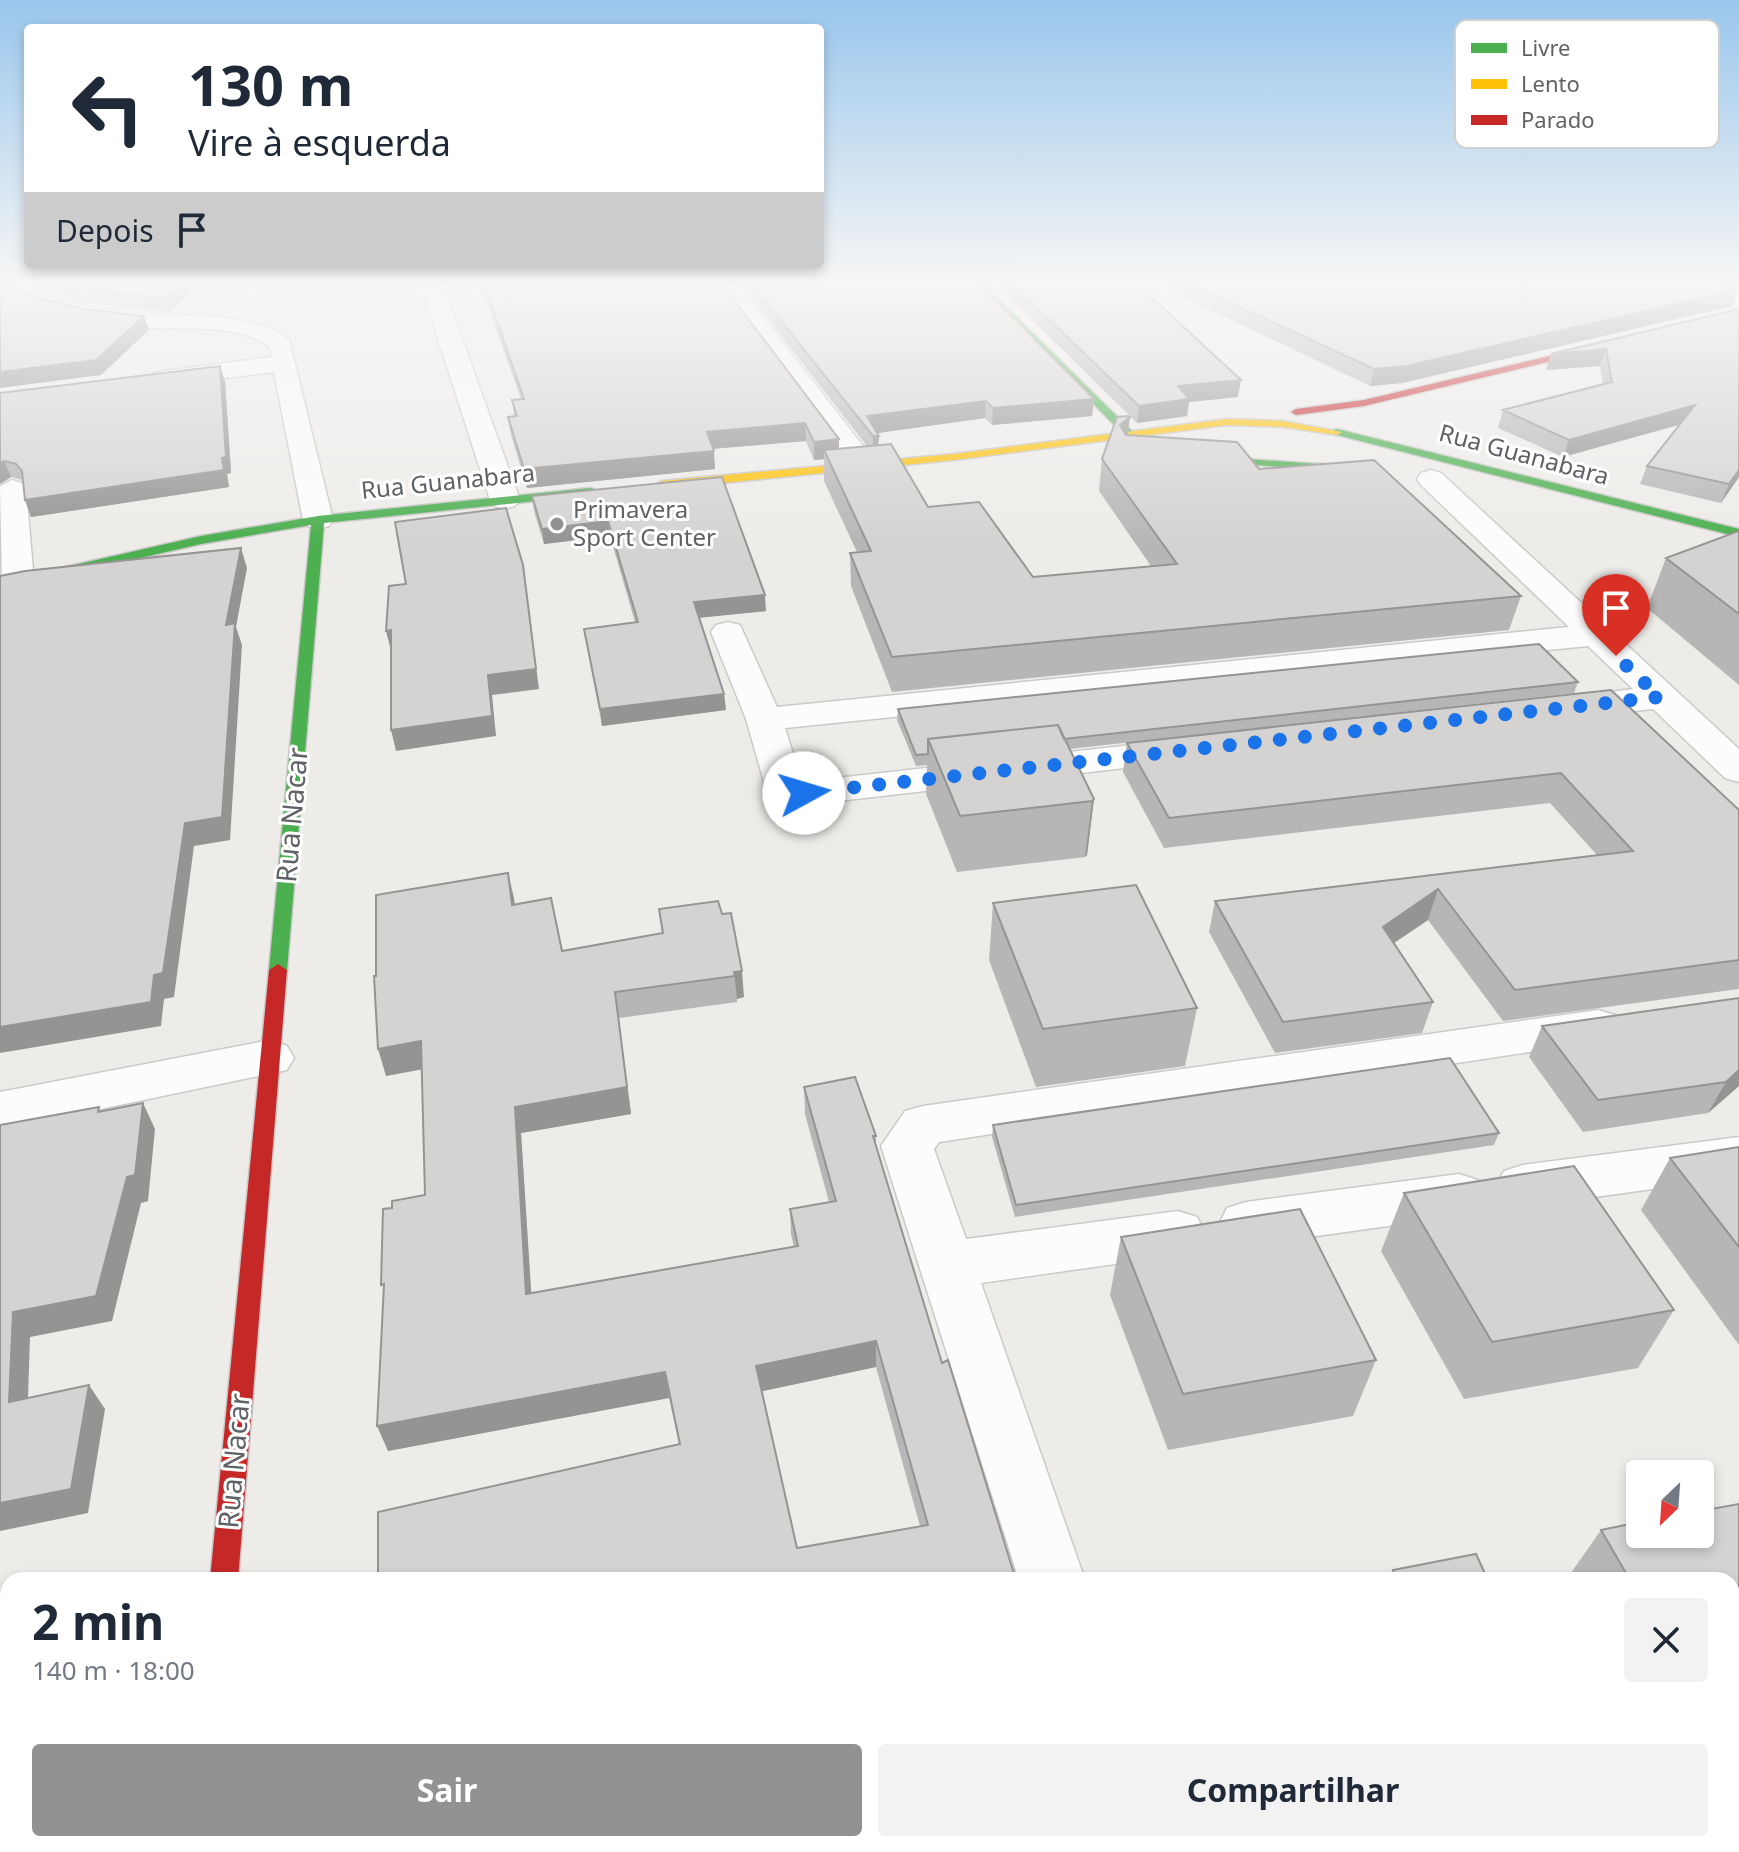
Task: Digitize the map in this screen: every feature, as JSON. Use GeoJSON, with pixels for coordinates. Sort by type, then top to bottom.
{"type":"FeatureCollection","features":[{"type":"Feature","properties":{"kind":"main road"},"geometry":{"type":"LineString","coordinates":[[1064,369],[1130,435],[1165,454]]}},
{"type":"Feature","properties":{"kind":"main road"},"geometry":{"type":"LineString","coordinates":[[1227,422],[1364,403],[1507,369]]}},
{"type":"Feature","properties":{"kind":"main road"},"geometry":{"type":"LineString","coordinates":[[1347,469],[1366,462],[1373,452],[1369,445],[1354,435],[1356,416],[1364,403]]}},
{"type":"Feature","properties":{"kind":"main road","name":"Rua Guanabara"},"geometry":{"type":"LineString","coordinates":[[646,487],[954,457],[1227,422],[1283,424],[1354,435],[1739,533]]}},
{"type":"Feature","properties":{"kind":"main road"},"geometry":{"type":"LineString","coordinates":[[1188,427],[1177,439],[1180,445],[1199,458]]}},
{"type":"Feature","properties":{"kind":"main road","name":"Rua Guanabara"},"geometry":{"type":"LineString","coordinates":[[1354,435],[1419,478],[1655,514]]}},
{"type":"Feature","properties":{"kind":"main road"},"geometry":{"type":"LineString","coordinates":[[1127,457],[1165,454],[1383,473]]}},
{"type":"Feature","properties":{"kind":"main road","name":"Rua Guanabara"},"geometry":{"type":"LineString","coordinates":[[954,457],[1100,457]]}},
{"type":"Feature","properties":{"kind":"main road","name":"Rua Guanabara"},"geometry":{"type":"LineString","coordinates":[[9,584],[201,540],[318,520],[614,490]]}},
{"type":"Feature","properties":{"kind":"main road","name":"Rua Nacar"},"geometry":{"type":"LineString","coordinates":[[225,1572],[318,520]]}},
{"type":"Feature","properties":{"kind":"street"},"geometry":{"type":"LineString","coordinates":[[142,381],[234,369]]}},
{"type":"Feature","properties":{"kind":"street","name":"Rua Nacar"},"geometry":{"type":"LineString","coordinates":[[286,369],[318,520]]}},
{"type":"Feature","properties":{"kind":"street"},"geometry":{"type":"LineString","coordinates":[[460,369],[505,500]]}},
{"type":"Feature","properties":{"kind":"street"},"geometry":{"type":"LineString","coordinates":[[791,369],[864,466]]}},
{"type":"Feature","properties":{"kind":"street"},"geometry":{"type":"LineString","coordinates":[[1419,478],[1739,770]]}},
{"type":"Feature","properties":{"kind":"street"},"geometry":{"type":"LineString","coordinates":[[9,584],[12,489]]}},
{"type":"Feature","properties":{"kind":"street"},"geometry":{"type":"LineString","coordinates":[[728,632],[764,719],[783,782],[804,793],[1216,747]]}},
{"type":"Feature","properties":{"kind":"street"},"geometry":{"type":"LineString","coordinates":[[764,719],[1594,635]]}},
{"type":"Feature","properties":{"kind":"street"},"geometry":{"type":"LineString","coordinates":[[1533,711],[1660,697]]}},
{"type":"Feature","properties":{"kind":"street"},"geometry":{"type":"LineString","coordinates":[[1049,1572],[907,1146],[923,1125],[1645,1021]]}},
{"type":"Feature","properties":{"kind":"street"},"geometry":{"type":"LineString","coordinates":[[0,1111],[270,1058]]}},
{"type":"Feature","properties":{"kind":"street"},"geometry":{"type":"LineString","coordinates":[[946,1265],[1739,1157]]}},
{"type":"Feature","properties":{"kind":"building"},"geometry":{"type":"Polygon","coordinates":[[[192,369],[220,369],[226,457],[222,458],[224,470],[25,500],[22,471],[16,464],[0,463],[0,393],[192,369]]]}},
{"type":"Feature","properties":{"kind":"building"},"geometry":{"type":"Polygon","coordinates":[[[514,369],[786,369],[839,439],[814,442],[805,423],[707,432],[714,451],[524,469],[508,417],[517,416],[512,400],[524,399],[514,369]]]}},
{"type":"Feature","properties":{"kind":"building"},"geometry":{"type":"Polygon","coordinates":[[[820,369],[1064,369],[1094,399],[993,408],[986,401],[867,416],[879,436],[873,436],[820,369]]]}},
{"type":"Feature","properties":{"kind":"building"},"geometry":{"type":"Polygon","coordinates":[[[1101,369],[1230,369],[1241,380],[1178,386],[1189,399],[1139,406],[1101,369]]]}},
{"type":"Feature","properties":{"kind":"building"},"geometry":{"type":"Polygon","coordinates":[[[1610,369],[1739,369],[1739,470],[1729,484],[1647,466],[1695,405],[1569,440],[1503,410],[1612,382],[1610,369]]]}},
{"type":"Feature","properties":{"kind":"building"},"geometry":{"type":"Polygon","coordinates":[[[1128,416],[1120,425],[1126,435],[1237,442],[1259,469],[1374,460],[1521,596],[892,657],[850,553],[871,551],[824,450],[891,444],[928,507],[979,502],[1033,577],[1177,564],[1102,459],[1117,417],[1128,416]]]}},
{"type":"Feature","properties":{"kind":"building"},"geometry":{"type":"Polygon","coordinates":[[[722,477],[765,595],[694,602],[724,694],[600,709],[584,629],[638,622],[608,521],[542,529],[532,496],[722,477]]]}},
{"type":"Feature","properties":{"kind":"building"},"geometry":{"type":"Polygon","coordinates":[[[506,508],[523,565],[536,669],[488,675],[492,716],[391,730],[391,630],[386,631],[389,586],[406,584],[395,522],[506,508]]]}},
{"type":"Feature","properties":{"kind":"building"},"geometry":{"type":"Polygon","coordinates":[[[1739,531],[1739,614],[1666,558],[1739,531]]]}},
{"type":"Feature","properties":{"kind":"building"},"geometry":{"type":"Polygon","coordinates":[[[241,548],[226,625],[235,623],[222,817],[185,823],[163,973],[154,975],[151,1002],[0,1027],[0,576],[241,548]]]}},
{"type":"Feature","properties":{"kind":"building"},"geometry":{"type":"Polygon","coordinates":[[[1539,644],[1578,682],[1064,739],[1058,725],[928,739],[928,754],[916,755],[898,709],[1539,644]]]}},
{"type":"Feature","properties":{"kind":"building"},"geometry":{"type":"Polygon","coordinates":[[[1611,690],[1739,810],[1739,960],[1515,990],[1438,889],[1383,927],[1433,1002],[1283,1022],[1215,901],[1633,851],[1561,773],[1169,818],[1127,743],[1611,690]]]}},
{"type":"Feature","properties":{"kind":"building"},"geometry":{"type":"Polygon","coordinates":[[[1058,725],[1094,799],[1092,801],[960,816],[928,739],[1058,725]]]}},
{"type":"Feature","properties":{"kind":"building"},"geometry":{"type":"Polygon","coordinates":[[[508,873],[512,905],[551,898],[562,951],[663,933],[659,909],[718,901],[722,914],[731,913],[742,971],[734,972],[735,976],[615,992],[627,1087],[515,1107],[526,1294],[798,1246],[790,1209],[836,1201],[804,1087],[855,1077],[876,1136],[873,1136],[942,1363],[948,1360],[1014,1572],[378,1572],[378,1512],[680,1444],[665,1372],[377,1426],[384,1284],[381,1285],[383,1209],[392,1208],[392,1201],[425,1195],[421,1041],[378,1049],[376,895],[508,873]],[[876,1341],[756,1366],[797,1548],[928,1525],[876,1341]]]}},
{"type":"Feature","properties":{"kind":"building"},"geometry":{"type":"Polygon","coordinates":[[[1136,885],[1197,1008],[1043,1029],[993,903],[1136,885]]]}},
{"type":"Feature","properties":{"kind":"building"},"geometry":{"type":"Polygon","coordinates":[[[1739,998],[1739,1070],[1726,1082],[1598,1100],[1542,1026],[1739,998]]]}},
{"type":"Feature","properties":{"kind":"building"},"geometry":{"type":"Polygon","coordinates":[[[1450,1058],[1499,1133],[1016,1205],[993,1125],[1450,1058]]]}},
{"type":"Feature","properties":{"kind":"building"},"geometry":{"type":"Polygon","coordinates":[[[143,1103],[135,1175],[127,1177],[96,1296],[13,1312],[9,1402],[89,1385],[71,1489],[0,1503],[0,1125],[99,1107],[98,1112],[143,1103]]]}},
{"type":"Feature","properties":{"kind":"building"},"geometry":{"type":"Polygon","coordinates":[[[1739,1147],[1739,1247],[1670,1158],[1739,1147]]]}},
{"type":"Feature","properties":{"kind":"building"},"geometry":{"type":"Polygon","coordinates":[[[1574,1166],[1674,1310],[1492,1342],[1404,1193],[1574,1166]]]}},
{"type":"Feature","properties":{"kind":"building"},"geometry":{"type":"Polygon","coordinates":[[[1300,1209],[1376,1360],[1183,1394],[1121,1237],[1300,1209]]]}},
{"type":"Feature","properties":{"kind":"building"},"geometry":{"type":"Polygon","coordinates":[[[1739,1504],[1739,1572],[1625,1572],[1601,1530],[1626,1525],[1626,1548],[1714,1548],[1714,1508],[1739,1504]]]}},
{"type":"Feature","properties":{"kind":"building"},"geometry":{"type":"Polygon","coordinates":[[[1476,1554],[1484,1572],[1394,1572],[1476,1554]]]}},
{"type":"Feature","properties":{"kind":"traffic: fast"},"geometry":{"type":"LineString","coordinates":[[1064,369],[1130,435],[1146,444]]}},
{"type":"Feature","properties":{"kind":"traffic: fast"},"geometry":{"type":"LineString","coordinates":[[1337,432],[1739,533]]}},
{"type":"Feature","properties":{"kind":"traffic: fast"},"geometry":{"type":"LineString","coordinates":[[1193,458],[1360,470]]}},
{"type":"Feature","properties":{"kind":"traffic: fast"},"geometry":{"type":"LineString","coordinates":[[0,586],[201,540],[318,520],[590,492]]}},
{"type":"Feature","properties":{"kind":"traffic: fast"},"geometry":{"type":"LineString","coordinates":[[278,970],[318,520]]}},
{"type":"Feature","properties":{"kind":"traffic: slow"},"geometry":{"type":"LineString","coordinates":[[662,485],[954,457],[1227,422],[1283,424],[1337,432]]}},
{"type":"Feature","properties":{"kind":"traffic: jam"},"geometry":{"type":"LineString","coordinates":[[1296,412],[1364,403],[1505,369]]}},
{"type":"Feature","properties":{"kind":"traffic: jam"},"geometry":{"type":"LineString","coordinates":[[225,1572],[278,970]]}},
{"type":"Feature","properties":{"kind":"place","name":"Primavera Sport Center"},"geometry":{"type":"Point","coordinates":[557,524]}},
{"type":"Feature","properties":{"kind":"route"},"geometry":{"type":"LineString","coordinates":[[804,793],[1660,697],[1616,656]]}}]}
